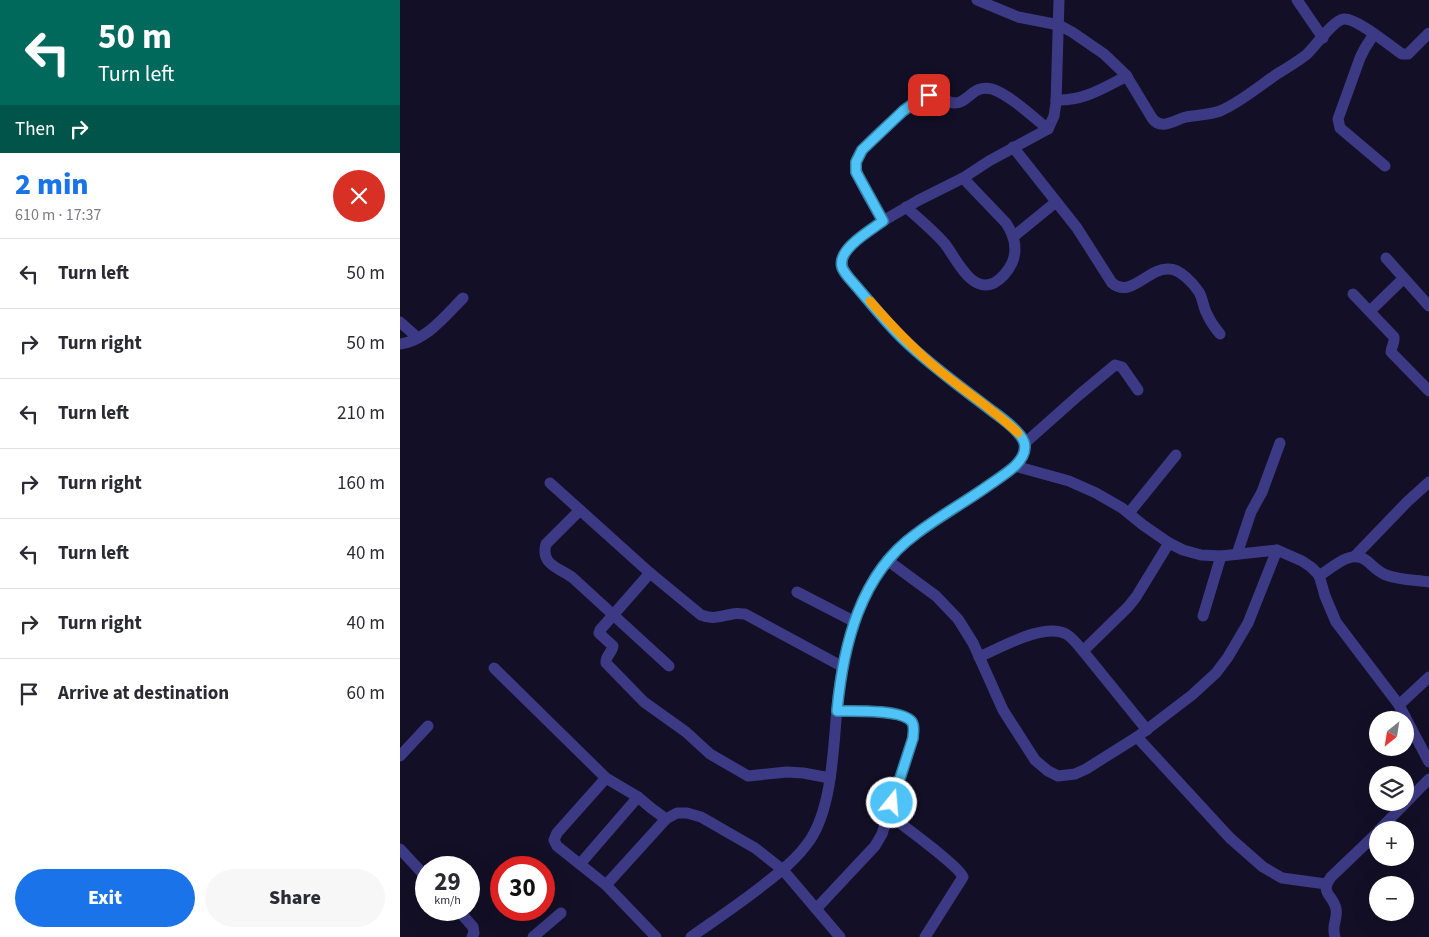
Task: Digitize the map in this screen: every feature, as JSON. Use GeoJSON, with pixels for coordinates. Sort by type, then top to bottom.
{"type":"FeatureCollection","features":[{"type":"Feature","properties":{"kind":"street"},"geometry":{"type":"LineString","coordinates":[[977,0],[1018,17],[1059,25],[1104,54],[1127,76],[1155,123],[1159,125],[1166,125],[1187,117],[1208,115],[1222,110],[1256,90],[1305,56],[1331,27],[1341,19],[1348,19],[1360,24],[1402,54],[1408,54],[1429,33]]}},
{"type":"Feature","properties":{"kind":"street"},"geometry":{"type":"LineString","coordinates":[[1025,443],[1006,421],[940,371],[903,339],[849,278],[842,268],[842,259],[844,253],[860,238],[883,221],[1048,129],[1054,116],[1056,100],[1059,0]]}},
{"type":"Feature","properties":{"kind":"street"},"geometry":{"type":"LineString","coordinates":[[1297,0],[1323,38]]}},
{"type":"Feature","properties":{"kind":"street"},"geometry":{"type":"LineString","coordinates":[[1374,34],[1360,58],[1338,119],[1340,128],[1386,166]]}},
{"type":"Feature","properties":{"kind":"street"},"geometry":{"type":"LineString","coordinates":[[1056,100],[1069,101],[1090,95],[1127,76]]}},
{"type":"Feature","properties":{"kind":"street"},"geometry":{"type":"LineString","coordinates":[[883,221],[856,172],[856,162],[862,150],[903,111],[924,96],[938,97],[954,103],[960,102],[982,88],[990,89],[1004,94],[1048,129]]}},
{"type":"Feature","properties":{"kind":"street"},"geometry":{"type":"LineString","coordinates":[[1013,147],[1077,228],[1112,283],[1120,288],[1128,287],[1157,270],[1171,269],[1180,273],[1194,285],[1206,312],[1220,334]]}},
{"type":"Feature","properties":{"kind":"street"},"geometry":{"type":"LineString","coordinates":[[906,207],[944,243],[963,272],[977,283],[993,284],[1005,274],[1011,265],[1015,249],[1013,237],[1006,223],[963,178]]}},
{"type":"Feature","properties":{"kind":"street"},"geometry":{"type":"LineString","coordinates":[[1013,237],[1056,202]]}},
{"type":"Feature","properties":{"kind":"street"},"geometry":{"type":"LineString","coordinates":[[1386,258],[1429,306]]}},
{"type":"Feature","properties":{"kind":"street"},"geometry":{"type":"LineString","coordinates":[[1370,311],[1404,278]]}},
{"type":"Feature","properties":{"kind":"street"},"geometry":{"type":"LineString","coordinates":[[1353,294],[1394,337],[1391,352],[1429,391]]}},
{"type":"Feature","properties":{"kind":"street"},"geometry":{"type":"LineString","coordinates":[[400,344],[418,338],[431,330],[463,298]]}},
{"type":"Feature","properties":{"kind":"street"},"geometry":{"type":"LineString","coordinates":[[400,322],[418,338]]}},
{"type":"Feature","properties":{"kind":"street"},"geometry":{"type":"LineString","coordinates":[[691,937],[783,870],[800,854],[811,838],[825,802],[830,778],[843,667],[855,622],[863,600],[887,560],[915,534],[1015,466],[1023,455],[1025,443],[1115,365],[1122,367],[1138,390]]}},
{"type":"Feature","properties":{"kind":"street"},"geometry":{"type":"LineString","coordinates":[[1237,554],[1251,512],[1262,492],[1280,444]]}},
{"type":"Feature","properties":{"kind":"street"},"geometry":{"type":"LineString","coordinates":[[1129,513],[1176,456]]}},
{"type":"Feature","properties":{"kind":"street"},"geometry":{"type":"LineString","coordinates":[[1015,466],[1069,481],[1096,493],[1122,508],[1169,543],[1183,550],[1201,555],[1221,556],[1277,550],[1302,561],[1318,576],[1336,622],[1398,704],[1429,762]]}},
{"type":"Feature","properties":{"kind":"street"},"geometry":{"type":"LineString","coordinates":[[1355,556],[1429,482]]}},
{"type":"Feature","properties":{"kind":"street"},"geometry":{"type":"LineString","coordinates":[[550,483],[650,573],[701,615],[708,618],[722,617],[734,613],[745,614],[843,667]]}},
{"type":"Feature","properties":{"kind":"street"},"geometry":{"type":"LineString","coordinates":[[580,510],[546,544],[544,551],[546,558],[555,568],[573,578],[669,666]]}},
{"type":"Feature","properties":{"kind":"street"},"geometry":{"type":"LineString","coordinates":[[1083,651],[1136,597],[1169,543]]}},
{"type":"Feature","properties":{"kind":"street"},"geometry":{"type":"LineString","coordinates":[[887,560],[936,596],[958,619],[973,643],[1003,710],[1035,760],[1048,771],[1058,776],[1076,774],[1137,738],[1192,695],[1216,673],[1248,623],[1277,550]]}},
{"type":"Feature","properties":{"kind":"street"},"geometry":{"type":"LineString","coordinates":[[1203,616],[1221,556]]}},
{"type":"Feature","properties":{"kind":"street"},"geometry":{"type":"LineString","coordinates":[[1318,576],[1347,558],[1355,556],[1365,559],[1385,575],[1429,582]]}},
{"type":"Feature","properties":{"kind":"street"},"geometry":{"type":"LineString","coordinates":[[650,573],[600,630],[599,633],[614,646],[606,658],[606,663],[644,702],[686,732],[710,754],[748,776],[787,772],[830,778]]}},
{"type":"Feature","properties":{"kind":"street"},"geometry":{"type":"LineString","coordinates":[[797,592],[855,622]]}},
{"type":"Feature","properties":{"kind":"street"},"geometry":{"type":"LineString","coordinates":[[979,657],[1045,631],[1056,631],[1065,634],[1073,639],[1147,730]]}},
{"type":"Feature","properties":{"kind":"street"},"geometry":{"type":"LineString","coordinates":[[494,668],[606,778],[638,797],[666,819]]}},
{"type":"Feature","properties":{"kind":"street"},"geometry":{"type":"LineString","coordinates":[[1398,704],[1429,677]]}},
{"type":"Feature","properties":{"kind":"street"},"geometry":{"type":"LineString","coordinates":[[816,908],[875,846],[886,826],[914,730],[912,722],[904,717],[879,712],[837,711]]}},
{"type":"Feature","properties":{"kind":"street"},"geometry":{"type":"LineString","coordinates":[[400,755],[428,726]]}},
{"type":"Feature","properties":{"kind":"street"},"geometry":{"type":"LineString","coordinates":[[1137,738],[1230,838],[1263,867],[1282,878],[1326,884]]}},
{"type":"Feature","properties":{"kind":"street"},"geometry":{"type":"LineString","coordinates":[[606,778],[554,840],[557,846],[606,885],[656,937]]}},
{"type":"Feature","properties":{"kind":"street"},"geometry":{"type":"LineString","coordinates":[[1388,821],[1429,779]]}},
{"type":"Feature","properties":{"kind":"street"},"geometry":{"type":"LineString","coordinates":[[580,864],[638,797]]}},
{"type":"Feature","properties":{"kind":"street"},"geometry":{"type":"LineString","coordinates":[[606,885],[666,819],[677,813],[687,812],[701,817],[755,848],[783,870],[840,937]]}},
{"type":"Feature","properties":{"kind":"street"},"geometry":{"type":"LineString","coordinates":[[888,814],[951,864],[963,877],[925,937]]}},
{"type":"Feature","properties":{"kind":"street"},"geometry":{"type":"LineString","coordinates":[[1335,937],[1333,928],[1337,915],[1336,907],[1326,890],[1326,884],[1369,840]]}},
{"type":"Feature","properties":{"kind":"street"},"geometry":{"type":"LineString","coordinates":[[400,849],[415,865]]}},
{"type":"Feature","properties":{"kind":"street"},"geometry":{"type":"LineString","coordinates":[[533,937],[561,913]]}},
{"type":"Feature","properties":{"kind":"street"},"geometry":{"type":"LineString","coordinates":[[468,921],[473,927],[472,937]]}},
{"type":"Feature","properties":{"kind":"slow traffic"},"geometry":{"type":"LineString","coordinates":[[870,301],[903,339],[940,371],[1006,421],[1018,433]]}},
{"type":"Feature","properties":{"kind":"route"},"geometry":{"type":"LineString","coordinates":[[892,803],[913,738],[912,722],[904,717],[879,712],[837,711],[843,667],[863,600],[887,560],[898,548],[915,534],[1015,466],[1025,451],[1025,443],[1019,434],[1006,421],[940,371],[903,339],[842,268],[844,253],[883,221],[856,172],[856,162],[862,150],[903,111],[924,96],[929,95]]}}]}
